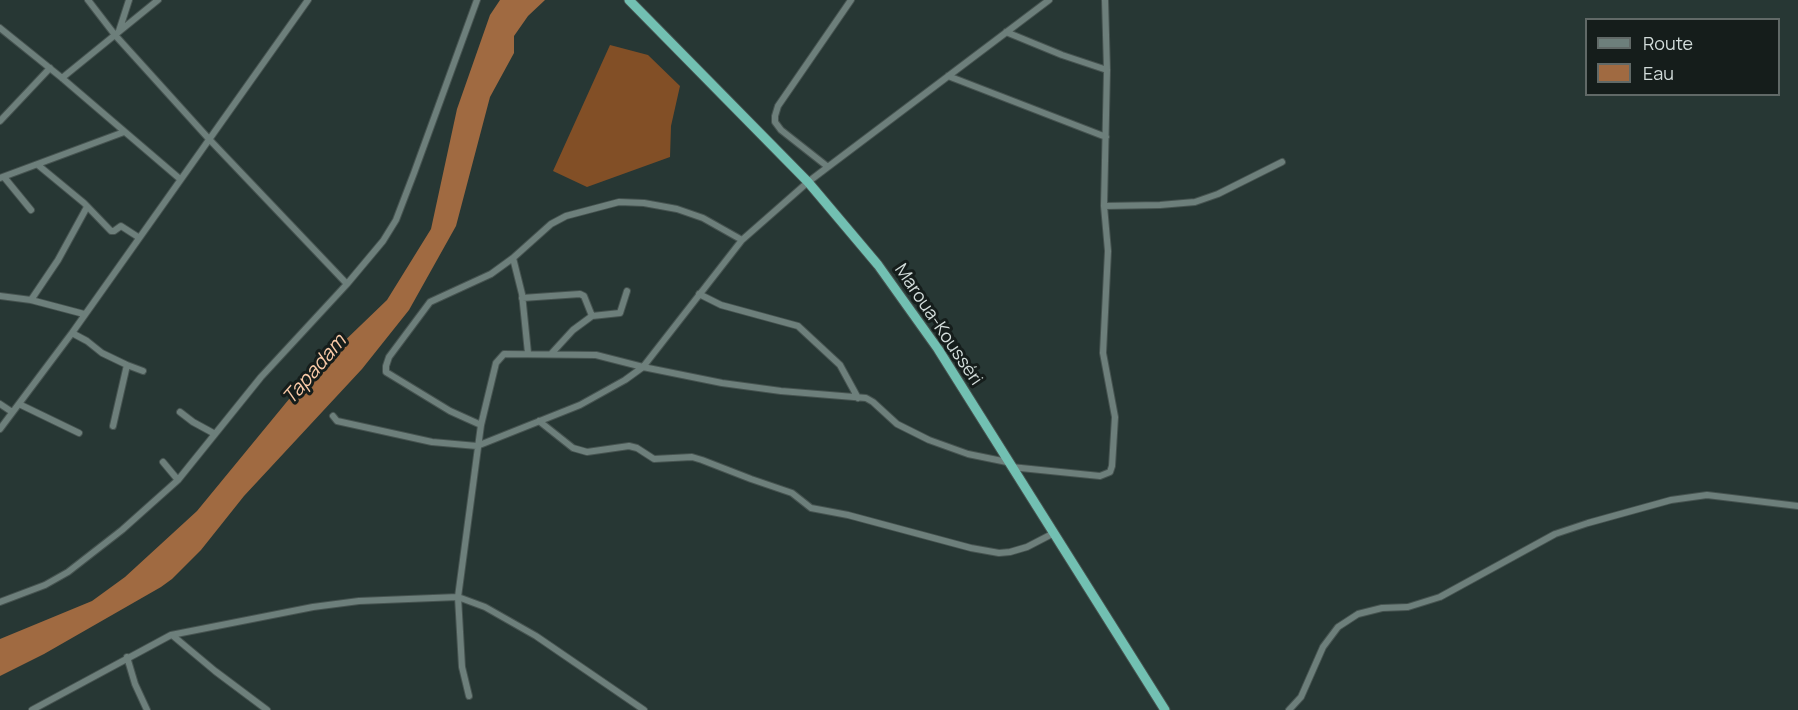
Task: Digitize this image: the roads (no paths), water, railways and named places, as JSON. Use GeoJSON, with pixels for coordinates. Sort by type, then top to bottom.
{"type":"FeatureCollection","features":[{"type":"Feature","properties":{"kind":"highway","name":"Maroua-Kousséri"},"geometry":{"type":"LineString","coordinates":[[629,0],[808,182],[878,265],[931,340],[1165,710]]}},
{"type":"Feature","properties":{"kind":"street"},"geometry":{"type":"LineString","coordinates":[[88,0],[209,139],[347,284]]}},
{"type":"Feature","properties":{"kind":"street"},"geometry":{"type":"LineString","coordinates":[[117,34],[129,0]]}},
{"type":"Feature","properties":{"kind":"street"},"geometry":{"type":"LineString","coordinates":[[62,78],[158,0]]}},
{"type":"Feature","properties":{"kind":"street"},"geometry":{"type":"LineString","coordinates":[[0,429],[72,333],[308,0]]}},
{"type":"Feature","properties":{"kind":"street"},"geometry":{"type":"LineString","coordinates":[[0,602],[45,585],[68,572],[122,530],[178,480],[261,377],[384,241],[396,220],[477,0]]}},
{"type":"Feature","properties":{"kind":"street"},"geometry":{"type":"LineString","coordinates":[[828,167],[781,130],[775,122],[775,116],[778,106],[852,0]]}},
{"type":"Feature","properties":{"kind":"street"},"geometry":{"type":"LineString","coordinates":[[333,416],[337,421],[432,442],[477,446],[580,405],[625,380],[643,367],[742,240],[808,182],[1049,0]]}},
{"type":"Feature","properties":{"kind":"street"},"geometry":{"type":"LineString","coordinates":[[469,696],[462,667],[458,597],[481,425],[496,363],[499,358],[509,353],[596,355],[643,367],[759,388],[870,400],[897,424],[929,440],[968,454],[1009,464],[1100,476],[1110,472],[1115,417],[1103,353],[1108,251],[1104,206],[1106,0]]}},
{"type":"Feature","properties":{"kind":"street"},"geometry":{"type":"LineString","coordinates":[[0,28],[180,180]]}},
{"type":"Feature","properties":{"kind":"street"},"geometry":{"type":"LineString","coordinates":[[1006,32],[1062,55],[1107,70]]}},
{"type":"Feature","properties":{"kind":"street"},"geometry":{"type":"LineString","coordinates":[[0,121],[50,68]]}},
{"type":"Feature","properties":{"kind":"street"},"geometry":{"type":"LineString","coordinates":[[948,76],[1106,137]]}},
{"type":"Feature","properties":{"kind":"street"},"geometry":{"type":"LineString","coordinates":[[31,210],[2,177],[124,132]]}},
{"type":"Feature","properties":{"kind":"street"},"geometry":{"type":"LineString","coordinates":[[1104,206],[1195,202],[1218,194],[1282,162]]}},
{"type":"Feature","properties":{"kind":"street"},"geometry":{"type":"LineString","coordinates":[[38,165],[112,232],[121,226],[138,237]]}},
{"type":"Feature","properties":{"kind":"street"},"geometry":{"type":"LineString","coordinates":[[481,425],[450,411],[386,372],[389,357],[430,302],[491,274],[551,224],[566,216],[619,202],[644,203],[677,209],[703,218],[742,240]]}},
{"type":"Feature","properties":{"kind":"street"},"geometry":{"type":"LineString","coordinates":[[31,300],[58,260],[87,207]]}},
{"type":"Feature","properties":{"kind":"street"},"geometry":{"type":"LineString","coordinates":[[513,258],[522,298],[528,353]]}},
{"type":"Feature","properties":{"kind":"street"},"geometry":{"type":"LineString","coordinates":[[551,354],[573,330],[592,316],[620,313],[627,291]]}},
{"type":"Feature","properties":{"kind":"street"},"geometry":{"type":"LineString","coordinates":[[522,298],[580,294],[584,296],[592,316]]}},
{"type":"Feature","properties":{"kind":"street"},"geometry":{"type":"LineString","coordinates":[[699,294],[721,305],[798,326],[840,365],[858,398]]}},
{"type":"Feature","properties":{"kind":"street"},"geometry":{"type":"LineString","coordinates":[[0,296],[31,300],[84,314]]}},
{"type":"Feature","properties":{"kind":"street"},"geometry":{"type":"LineString","coordinates":[[72,333],[102,353],[143,371]]}},
{"type":"Feature","properties":{"kind":"street"},"geometry":{"type":"LineString","coordinates":[[113,426],[127,364]]}},
{"type":"Feature","properties":{"kind":"street"},"geometry":{"type":"LineString","coordinates":[[0,404],[12,412]]}},
{"type":"Feature","properties":{"kind":"street"},"geometry":{"type":"LineString","coordinates":[[19,404],[79,433]]}},
{"type":"Feature","properties":{"kind":"street"},"geometry":{"type":"LineString","coordinates":[[180,412],[216,434]]}},
{"type":"Feature","properties":{"kind":"street"},"geometry":{"type":"LineString","coordinates":[[539,421],[573,448],[587,452],[629,446],[637,448],[654,459],[692,457],[792,493],[811,508],[848,515],[971,548],[999,554],[1027,547],[1054,533]]}},
{"type":"Feature","properties":{"kind":"street"},"geometry":{"type":"LineString","coordinates":[[164,462],[178,480]]}},
{"type":"Feature","properties":{"kind":"street"},"geometry":{"type":"LineString","coordinates":[[1289,710],[1301,697],[1323,647],[1338,627],[1358,614],[1382,608],[1408,607],[1440,597],[1555,534],[1671,500],[1707,495],[1798,506]]}},
{"type":"Feature","properties":{"kind":"street"},"geometry":{"type":"LineString","coordinates":[[32,710],[171,635],[359,601],[458,597],[485,607],[536,636],[644,710]]}},
{"type":"Feature","properties":{"kind":"street"},"geometry":{"type":"LineString","coordinates":[[171,635],[267,710]]}},
{"type":"Feature","properties":{"kind":"street"},"geometry":{"type":"LineString","coordinates":[[127,657],[135,684],[147,710]]}},
{"type":"Feature","properties":{"kind":"water","name":"Tapadam"},"geometry":{"type":"Polygon","coordinates":[[[500,0],[545,0],[528,16],[514,36],[514,53],[490,97],[456,226],[409,310],[362,369],[244,496],[201,550],[172,579],[44,654],[0,676],[0,639],[92,601],[125,577],[197,511],[308,376],[387,300],[431,229],[457,109],[490,15],[500,0]]]}}]}
